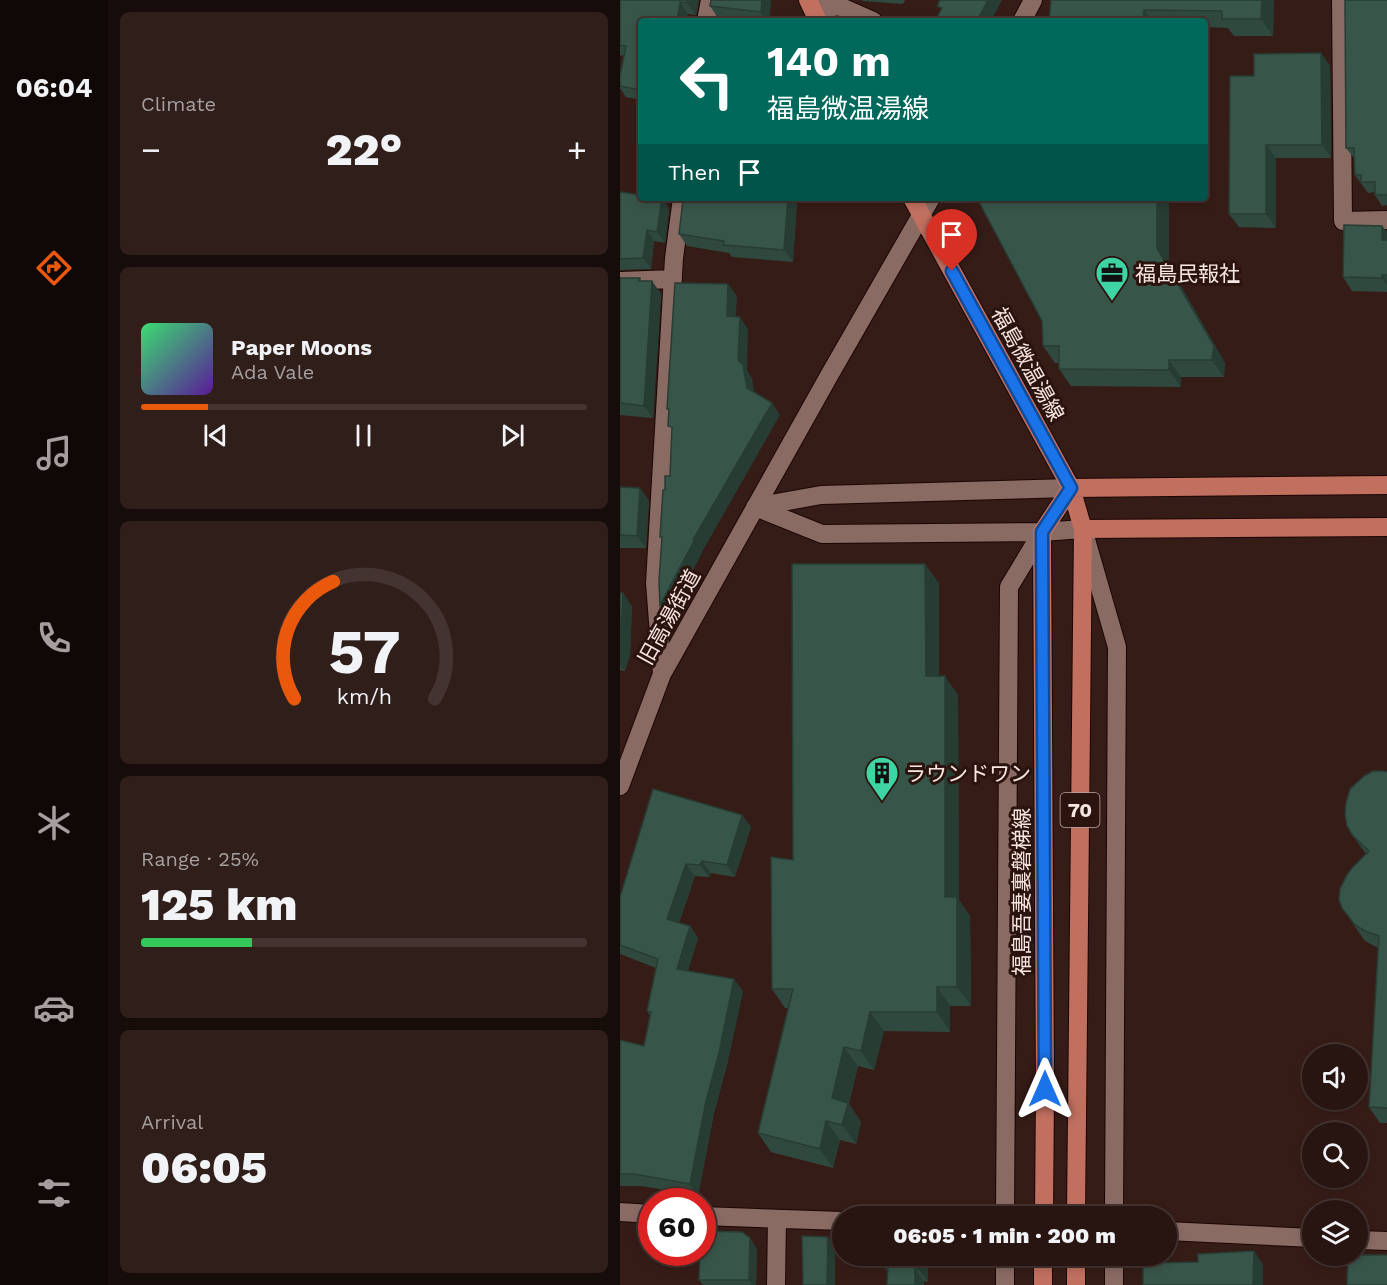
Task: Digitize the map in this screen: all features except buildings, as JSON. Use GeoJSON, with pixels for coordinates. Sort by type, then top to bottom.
{"type":"FeatureCollection","features":[{"type":"Feature","properties":{"kind":"main road","name":"福島微温湯線"},"geometry":{"type":"LineString","coordinates":[[914,201],[1071,488]]}},
{"type":"Feature","properties":{"kind":"main road"},"geometry":{"type":"LineString","coordinates":[[1042,532],[1071,488],[1388,485]]}},
{"type":"Feature","properties":{"kind":"main road","name":"70"},"geometry":{"type":"LineString","coordinates":[[1071,488],[1083,530],[1076,1206]]}},
{"type":"Feature","properties":{"kind":"main road"},"geometry":{"type":"LineString","coordinates":[[1083,530],[1388,527]]}},
{"type":"Feature","properties":{"kind":"main road","name":"福島吾妻裏磐梯線"},"geometry":{"type":"LineString","coordinates":[[1042,532],[1044,1206]]}},
{"type":"Feature","properties":{"kind":"main road"},"geometry":{"type":"LineString","coordinates":[[1043,1266],[1043,1285]]}},
{"type":"Feature","properties":{"kind":"main road"},"geometry":{"type":"LineString","coordinates":[[1076,1266],[1076,1285]]}},
{"type":"Feature","properties":{"kind":"street"},"geometry":{"type":"LineString","coordinates":[[707,18],[710,0]]}},
{"type":"Feature","properties":{"kind":"street"},"geometry":{"type":"LineString","coordinates":[[1024,18],[1033,0]]}},
{"type":"Feature","properties":{"kind":"street"},"geometry":{"type":"LineString","coordinates":[[1341,0],[1343,221],[1388,220]]}},
{"type":"Feature","properties":{"kind":"street"},"geometry":{"type":"LineString","coordinates":[[813,10],[839,6],[866,18]]}},
{"type":"Feature","properties":{"kind":"street"},"geometry":{"type":"LineString","coordinates":[[662,674],[655,583],[673,279],[682,201]]}},
{"type":"Feature","properties":{"kind":"street","name":"旧高湯街道"},"geometry":{"type":"LineString","coordinates":[[620,786],[662,674],[929,201]]}},
{"type":"Feature","properties":{"kind":"street"},"geometry":{"type":"LineString","coordinates":[[620,281],[673,279]]}},
{"type":"Feature","properties":{"kind":"street"},"geometry":{"type":"LineString","coordinates":[[755,507],[821,495],[1071,488]]}},
{"type":"Feature","properties":{"kind":"street"},"geometry":{"type":"LineString","coordinates":[[755,507],[822,534],[1083,530],[1117,647],[1114,1206]]}},
{"type":"Feature","properties":{"kind":"street"},"geometry":{"type":"LineString","coordinates":[[1005,1206],[1009,586],[1042,532]]}},
{"type":"Feature","properties":{"kind":"street"},"geometry":{"type":"LineString","coordinates":[[620,1212],[638,1213]]}},
{"type":"Feature","properties":{"kind":"street"},"geometry":{"type":"LineString","coordinates":[[716,1217],[832,1221]]}},
{"type":"Feature","properties":{"kind":"street"},"geometry":{"type":"LineString","coordinates":[[776,1285],[777,1219]]}},
{"type":"Feature","properties":{"kind":"street"},"geometry":{"type":"LineString","coordinates":[[1177,1232],[1302,1238]]}},
{"type":"Feature","properties":{"kind":"street"},"geometry":{"type":"LineString","coordinates":[[1368,1240],[1388,1241]]}},
{"type":"Feature","properties":{"kind":"street"},"geometry":{"type":"LineString","coordinates":[[1005,1266],[1005,1285]]}},
{"type":"Feature","properties":{"kind":"street"},"geometry":{"type":"LineString","coordinates":[[1114,1266],[1114,1285]]}},
{"type":"Feature","properties":{"kind":"place","name":"福島民報社"},"geometry":{"type":"Point","coordinates":[1112,302]}},
{"type":"Feature","properties":{"kind":"place","name":"ラウンドワン"},"geometry":{"type":"Point","coordinates":[882,802]}},
{"type":"Feature","properties":{"kind":"route"},"geometry":{"type":"LineString","coordinates":[[952,271],[1071,488],[1042,532],[1045,1089]]}}]}
